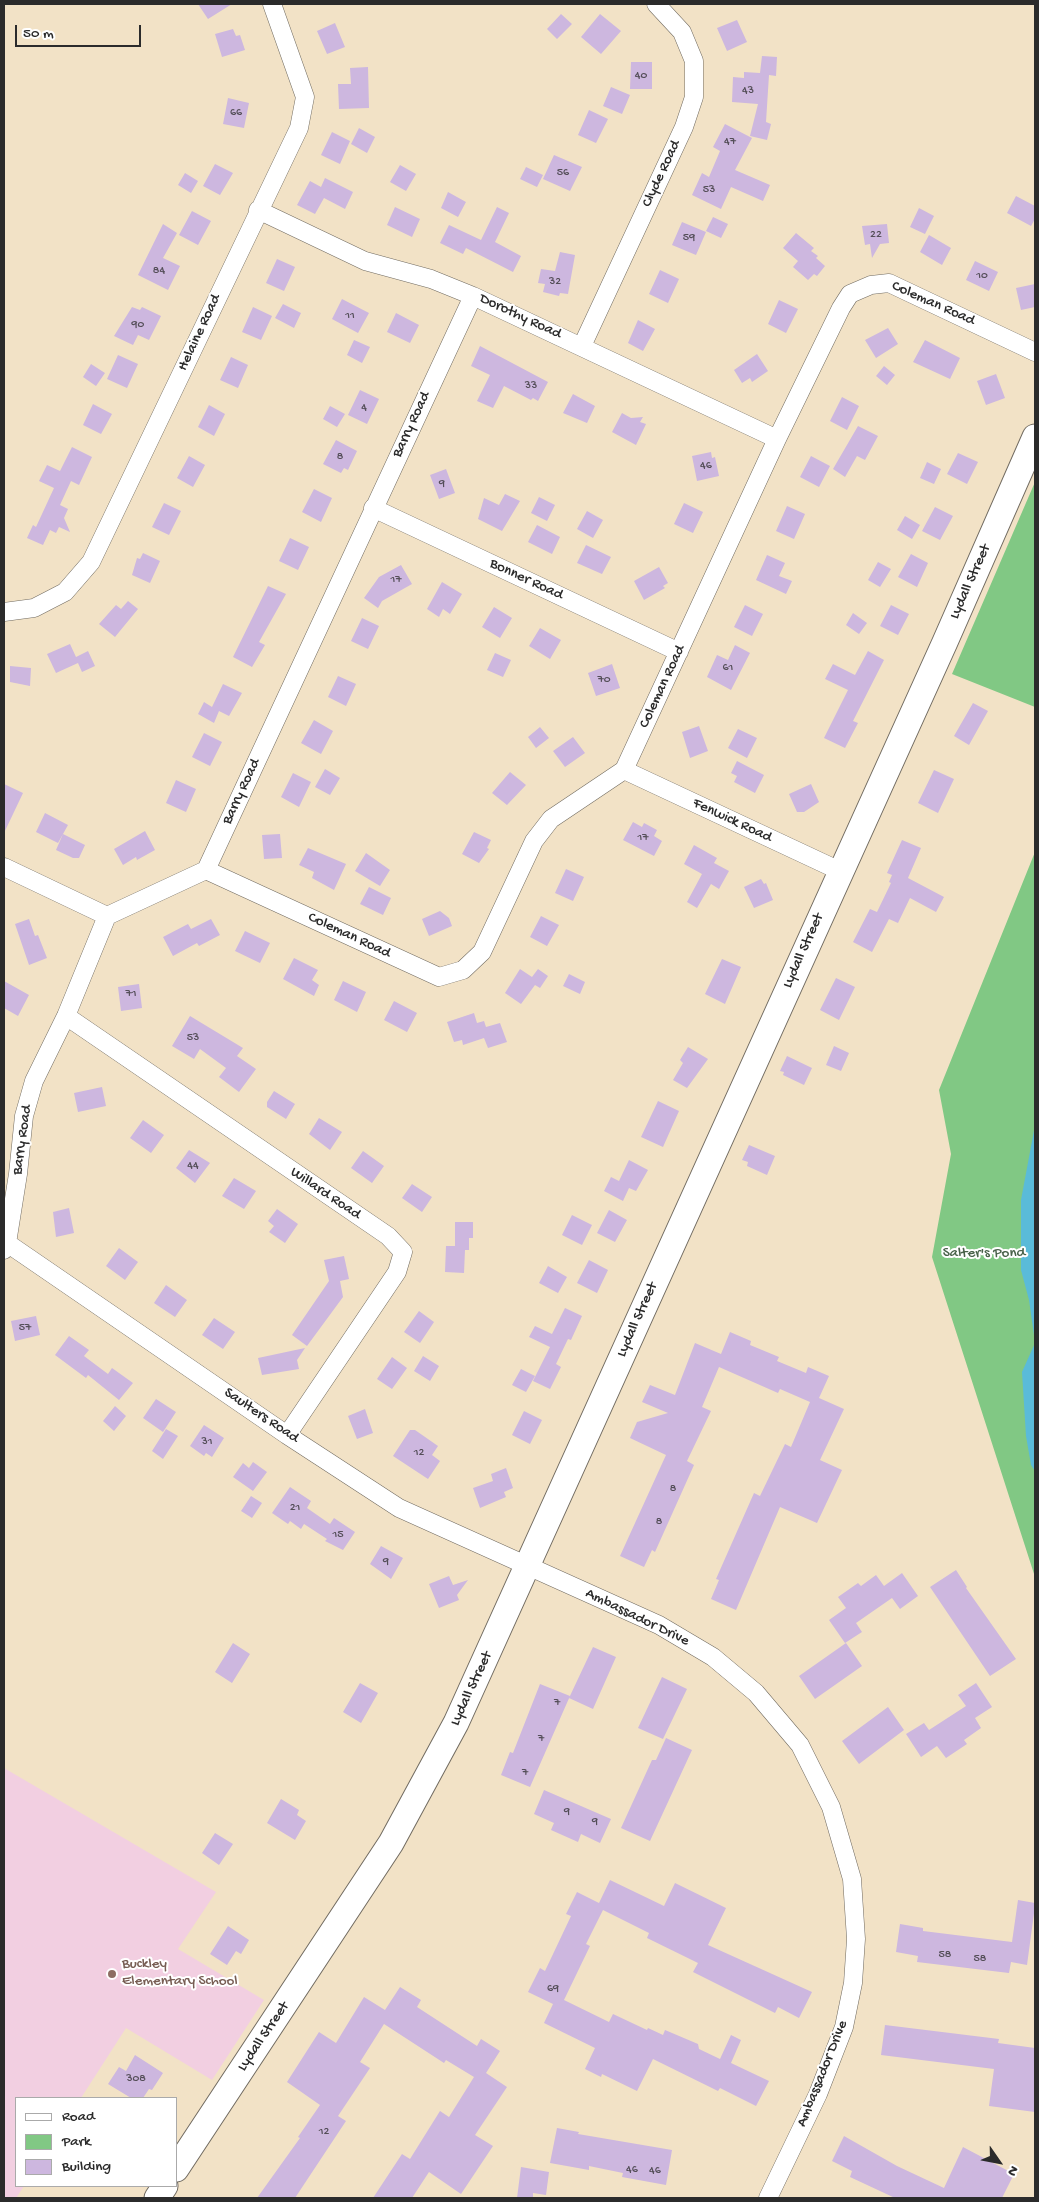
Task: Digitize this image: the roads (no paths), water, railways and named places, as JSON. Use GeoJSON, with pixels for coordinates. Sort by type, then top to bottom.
{"type":"FeatureCollection","features":[{"type":"Feature","properties":{"kind":"street","name":"Helaine Road"},"geometry":{"type":"LineString","coordinates":[[4,612],[34,608],[66,592],[91,562],[258,210],[299,128],[305,97],[272,4]]}},
{"type":"Feature","properties":{"kind":"street","name":"Clyde Road"},"geometry":{"type":"LineString","coordinates":[[582,346],[684,127],[694,97],[694,61],[682,32],[656,4]]}},
{"type":"Feature","properties":{"kind":"street","name":"Dorothy Road"},"geometry":{"type":"LineString","coordinates":[[258,210],[365,261],[431,279],[472,296],[582,346],[776,439]]}},
{"type":"Feature","properties":{"kind":"street","name":"Coleman Road"},"geometry":{"type":"LineString","coordinates":[[206,870],[439,977],[463,970],[482,952],[534,841],[551,819],[624,770],[776,439],[841,308],[850,294],[871,285],[889,282],[1035,352]]}},
{"type":"Feature","properties":{"kind":"street","name":"Barry Road"},"geometry":{"type":"LineString","coordinates":[[206,870],[472,296]]}},
{"type":"Feature","properties":{"kind":"street","name":"Lydall Street"},"geometry":{"type":"LineString","coordinates":[[178,2166],[391,1843],[456,1723],[945,642],[1035,437]]}},
{"type":"Feature","properties":{"kind":"street","name":"Bonner Road"},"geometry":{"type":"LineString","coordinates":[[373,508],[679,652]]}},
{"type":"Feature","properties":{"kind":"street","name":"Fenwick Road"},"geometry":{"type":"LineString","coordinates":[[624,770],[840,871]]}},
{"type":"Feature","properties":{"kind":"street"},"geometry":{"type":"LineString","coordinates":[[4,867],[107,916],[206,870]]}},
{"type":"Feature","properties":{"kind":"street","name":"Barry Road"},"geometry":{"type":"LineString","coordinates":[[5,1246],[18,1174],[24,1116],[34,1081],[66,1016],[107,916]]}},
{"type":"Feature","properties":{"kind":"street","name":"Willard Road"},"geometry":{"type":"LineString","coordinates":[[66,1016],[388,1236],[403,1252],[397,1272],[287,1435]]}},
{"type":"Feature","properties":{"kind":"street","name":"Saulters Road"},"geometry":{"type":"LineString","coordinates":[[5,1246],[399,1508],[528,1566]]}},
{"type":"Feature","properties":{"kind":"street","name":"Ambassador Drive"},"geometry":{"type":"LineString","coordinates":[[528,1566],[660,1625],[713,1657],[756,1693],[800,1745],[831,1807],[852,1879],[856,1939],[853,1983],[844,2027],[821,2087],[768,2198]]}},
{"type":"Feature","properties":{"kind":"water","name":"Salter's Pond"},"geometry":{"type":"Polygon","coordinates":[[[1035,1125],[1035,1342],[1029,1300],[1021,1270],[1021,1200],[1035,1125]]]}},
{"type":"Feature","properties":{"kind":"water"},"geometry":{"type":"Polygon","coordinates":[[[1035,1343],[1035,1471],[1031,1465],[1026,1436],[1022,1372],[1035,1343]]]}},
{"type":"Feature","properties":{"kind":"place","name":"Buckley Elementary School"},"geometry":{"type":"Point","coordinates":[112,1974]}}]}
